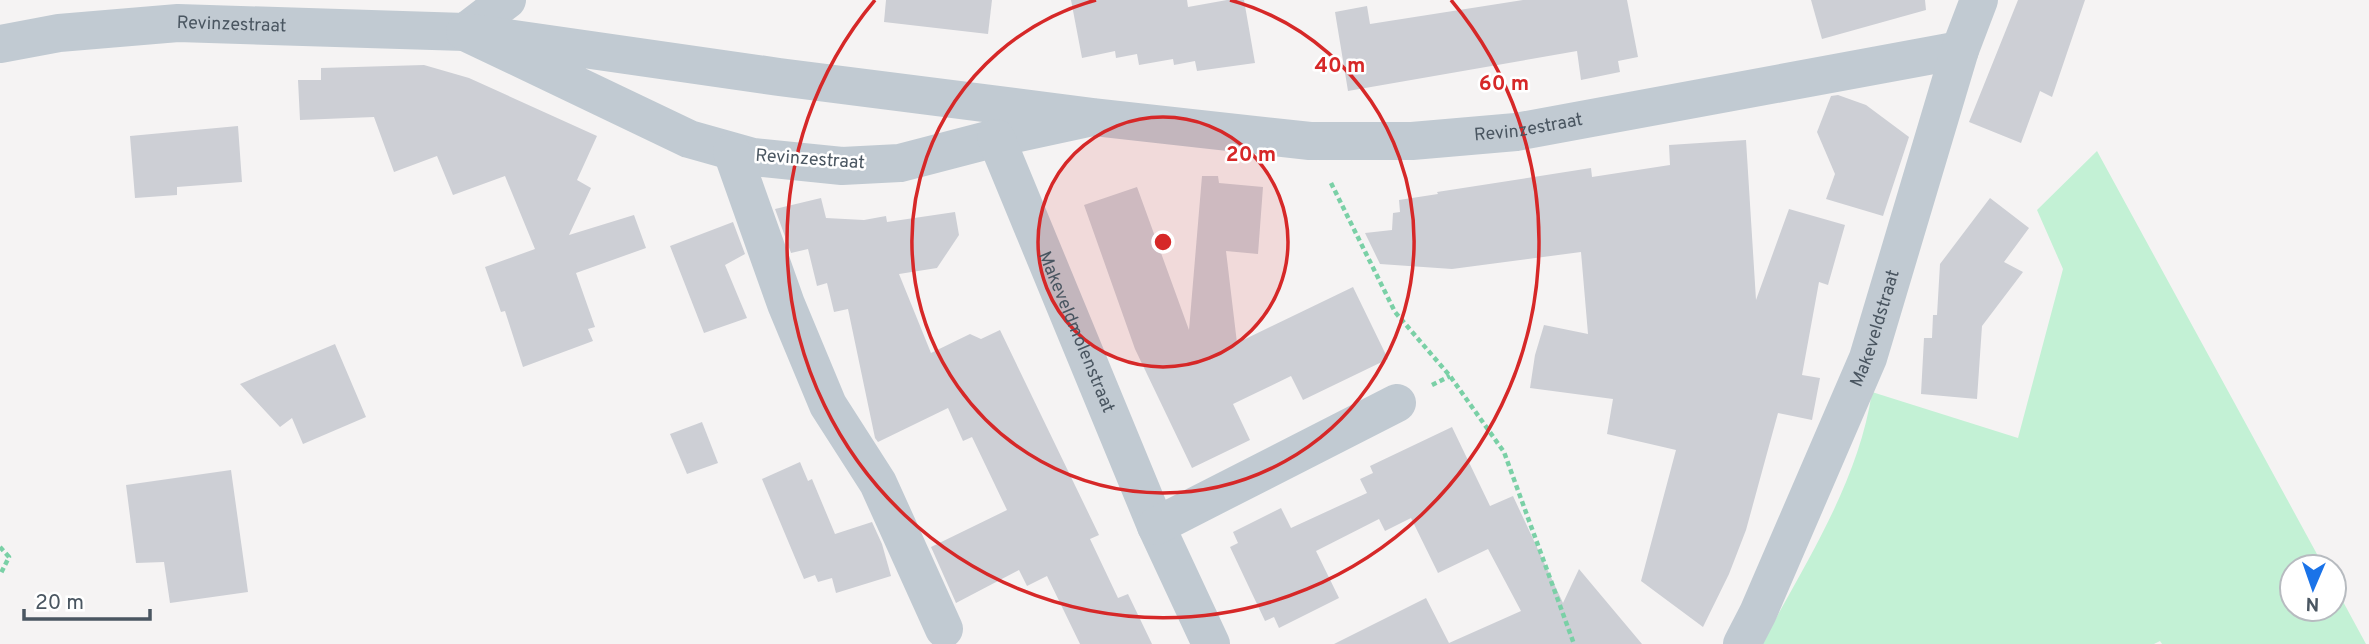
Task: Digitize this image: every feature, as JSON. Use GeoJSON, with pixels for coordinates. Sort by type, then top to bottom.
{"type":"FeatureCollection","features":[{"type":"Feature","properties":{"kind":"street"},"geometry":{"type":"LineString","coordinates":[[465,32],[507,0]]}},
{"type":"Feature","properties":{"kind":"street","name":"Makeveldstraat"},"geometry":{"type":"LineString","coordinates":[[1742,644],[1758,613],[1868,358],[1959,50],[1979,0]]}},
{"type":"Feature","properties":{"kind":"street","name":"Revinzestraat"},"geometry":{"type":"LineString","coordinates":[[0,44],[59,33],[178,23],[465,32],[779,77],[1093,117],[1310,141],[1412,141],[1516,132],[1959,50]]}},
{"type":"Feature","properties":{"kind":"street","name":"Revinzestraat"},"geometry":{"type":"LineString","coordinates":[[465,32],[689,139],[753,157],[842,166],[900,163],[1093,117]]}},
{"type":"Feature","properties":{"kind":"street","name":"Makeveldmolenstraat"},"geometry":{"type":"LineString","coordinates":[[996,138],[1156,526],[1211,644]]}},
{"type":"Feature","properties":{"kind":"street"},"geometry":{"type":"LineString","coordinates":[[733,152],[786,304],[828,405],[878,483],[944,629]]}},
{"type":"Feature","properties":{"kind":"street"},"geometry":{"type":"LineString","coordinates":[[1156,526],[1396,403]]}},
{"type":"Feature","properties":{"kind":"path"},"geometry":{"type":"LineString","coordinates":[[1310,141],[1395,312],[1450,376],[1504,452],[1574,644]]}},
{"type":"Feature","properties":{"kind":"path"},"geometry":{"type":"LineString","coordinates":[[0,547],[9,557],[0,575]]}},
{"type":"Feature","properties":{"kind":"green space"},"geometry":{"type":"Polygon","coordinates":[[[2097,151],[2316,553],[2278,553],[2278,623],[2348,623],[2348,611],[2366,644],[2162,644],[2160,641],[2154,644],[1762,644],[1812,553],[1842,491],[1865,426],[1872,392],[2018,438],[2063,269],[2037,210],[2097,151]]]}},
{"type":"Feature","properties":{"kind":"building"},"geometry":{"type":"Polygon","coordinates":[[[886,0],[992,0],[988,34],[884,22],[886,0]]]}},
{"type":"Feature","properties":{"kind":"building"},"geometry":{"type":"Polygon","coordinates":[[[1071,0],[1187,0],[1188,7],[1227,0],[1244,0],[1255,63],[1197,71],[1195,61],[1174,65],[1173,59],[1139,65],[1137,54],[1116,58],[1115,51],[1082,58],[1071,0]]]}},
{"type":"Feature","properties":{"kind":"building"},"geometry":{"type":"Polygon","coordinates":[[[1523,0],[1627,0],[1638,57],[1618,61],[1620,72],[1581,80],[1577,51],[1348,91],[1335,12],[1367,6],[1370,24],[1523,0]]]}},
{"type":"Feature","properties":{"kind":"building"},"geometry":{"type":"Polygon","coordinates":[[[1811,0],[1925,0],[1926,10],[1822,39],[1811,0]]]}},
{"type":"Feature","properties":{"kind":"building"},"geometry":{"type":"Polygon","coordinates":[[[2018,0],[2085,0],[2052,97],[2040,91],[2021,143],[1969,122],[2018,0]]]}},
{"type":"Feature","properties":{"kind":"building"},"geometry":{"type":"Polygon","coordinates":[[[424,65],[469,78],[597,136],[577,180],[591,188],[569,235],[634,215],[646,248],[576,273],[595,327],[588,329],[593,341],[523,367],[505,311],[501,312],[485,267],[535,249],[505,176],[453,195],[437,156],[394,172],[374,117],[300,120],[298,80],[321,80],[321,68],[424,65]]]}},
{"type":"Feature","properties":{"kind":"building"},"geometry":{"type":"Polygon","coordinates":[[[1838,95],[1866,105],[1909,137],[1883,216],[1826,199],[1835,174],[1817,132],[1831,96],[1838,95]]]}},
{"type":"Feature","properties":{"kind":"building"},"geometry":{"type":"Polygon","coordinates":[[[238,126],[242,182],[177,187],[177,195],[135,198],[130,136],[238,126]]]}},
{"type":"Feature","properties":{"kind":"building"},"geometry":{"type":"Polygon","coordinates":[[[1746,140],[1756,300],[1789,209],[1845,225],[1828,285],[1819,282],[1802,375],[1820,378],[1812,420],[1778,413],[1746,530],[1729,574],[1703,627],[1641,581],[1676,450],[1607,434],[1613,399],[1530,388],[1535,355],[1544,325],[1588,334],[1581,252],[1452,269],[1380,264],[1365,233],[1392,230],[1393,213],[1400,212],[1399,200],[1591,168],[1592,177],[1670,165],[1669,145],[1746,140]]]}},
{"type":"Feature","properties":{"kind":"building"},"geometry":{"type":"Polygon","coordinates":[[[1202,176],[1218,176],[1219,183],[1263,187],[1258,254],[1226,251],[1237,343],[1353,287],[1388,359],[1303,400],[1291,376],[1233,404],[1250,440],[1192,468],[1135,349],[1084,205],[1137,187],[1189,330],[1202,176]]]}},
{"type":"Feature","properties":{"kind":"building"},"geometry":{"type":"Polygon","coordinates":[[[821,198],[826,218],[864,220],[886,216],[887,222],[955,212],[959,235],[937,268],[899,274],[931,353],[970,334],[981,339],[1000,330],[1099,535],[1090,539],[1118,598],[1128,594],[1152,644],[1080,644],[1047,576],[1027,586],[1019,570],[956,603],[931,547],[1007,510],[972,437],[963,441],[948,408],[878,442],[875,438],[848,309],[834,312],[827,283],[817,286],[808,249],[791,253],[775,209],[821,198]]]}},
{"type":"Feature","properties":{"kind":"building"},"geometry":{"type":"Polygon","coordinates":[[[1990,198],[2029,228],[2004,262],[2023,272],[1982,326],[1977,399],[1921,394],[1924,338],[1932,338],[1933,315],[1937,315],[1940,264],[1990,198]]]}},
{"type":"Feature","properties":{"kind":"building"},"geometry":{"type":"Polygon","coordinates":[[[733,222],[745,254],[725,265],[747,318],[704,333],[670,246],[733,222]]]}},
{"type":"Feature","properties":{"kind":"building"},"geometry":{"type":"Polygon","coordinates":[[[335,344],[366,417],[303,444],[292,418],[280,427],[240,384],[335,344]]]}},
{"type":"Feature","properties":{"kind":"building"},"geometry":{"type":"Polygon","coordinates":[[[702,422],[718,463],[687,474],[670,434],[702,422]]]}},
{"type":"Feature","properties":{"kind":"building"},"geometry":{"type":"Polygon","coordinates":[[[1452,427],[1490,506],[1513,496],[1563,603],[1579,569],[1642,644],[1334,644],[1426,598],[1449,643],[1521,611],[1488,549],[1438,573],[1411,518],[1385,531],[1379,519],[1316,551],[1339,598],[1279,628],[1274,617],[1265,621],[1230,547],[1238,543],[1233,532],[1281,508],[1291,528],[1367,493],[1360,479],[1373,473],[1370,466],[1452,427]]]}},
{"type":"Feature","properties":{"kind":"building"},"geometry":{"type":"Polygon","coordinates":[[[800,462],[808,481],[812,479],[835,534],[872,522],[882,544],[891,576],[836,593],[832,578],[818,582],[815,575],[804,579],[762,479],[800,462]]]}},
{"type":"Feature","properties":{"kind":"building"},"geometry":{"type":"Polygon","coordinates":[[[231,470],[248,592],[170,603],[164,562],[136,563],[126,485],[231,470]]]}}]}
